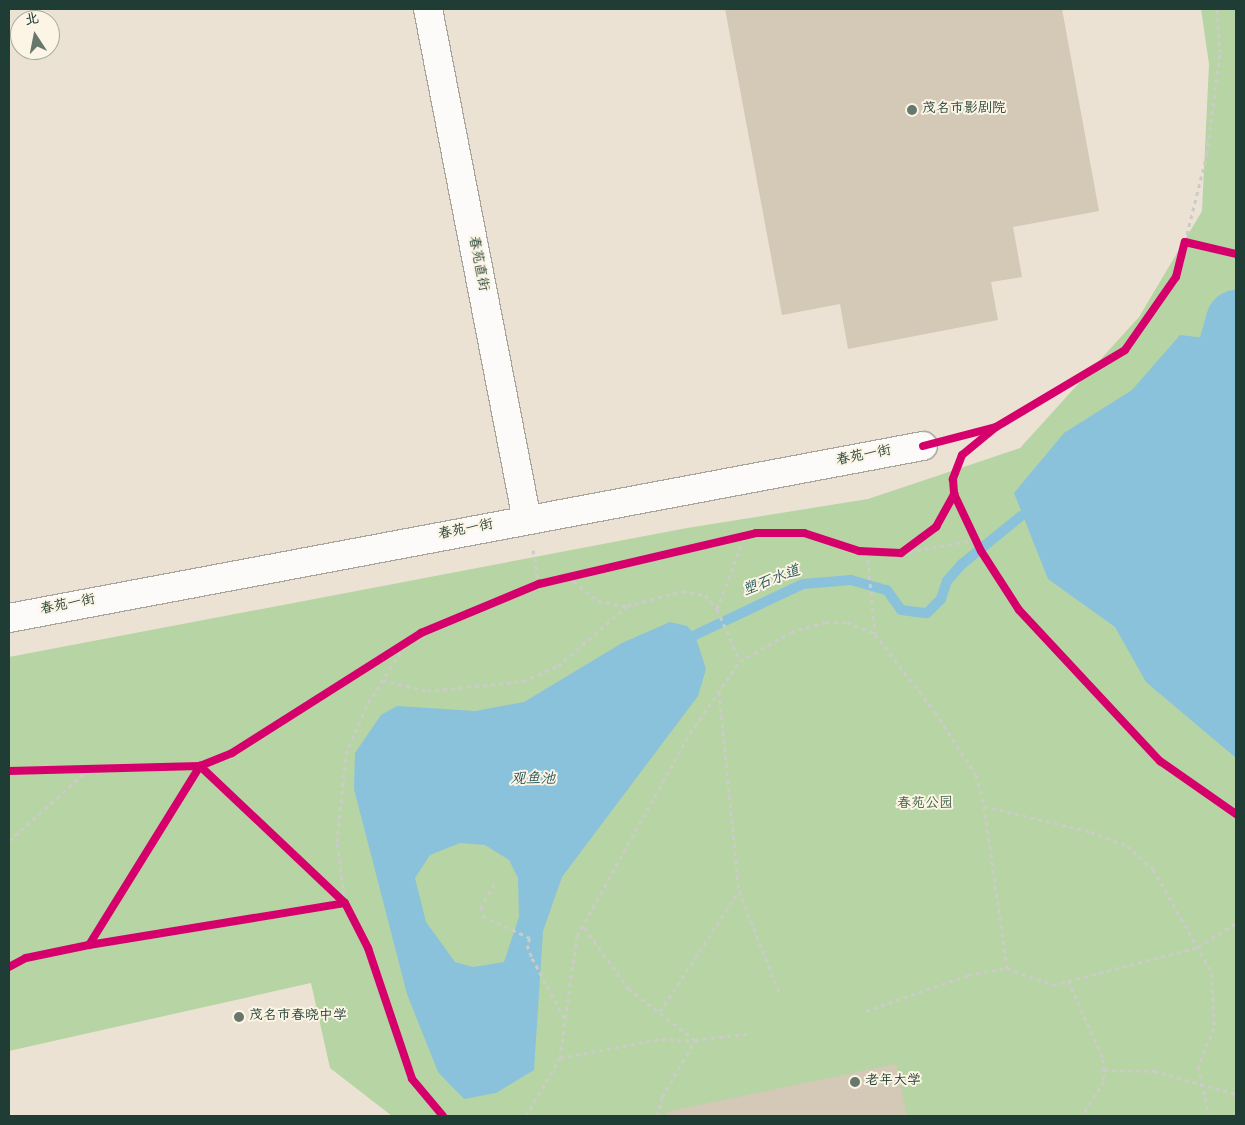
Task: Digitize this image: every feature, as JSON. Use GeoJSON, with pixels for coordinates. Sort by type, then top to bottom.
{"type":"FeatureCollection","features":[{"type":"Feature","properties":{"kind":"street","name":"春苑直街"},"geometry":{"type":"LineString","coordinates":[[428,9],[527,520]]}},
{"type":"Feature","properties":{"kind":"street","name":"春苑一街"},"geometry":{"type":"LineString","coordinates":[[9,618],[923,446]]}},
{"type":"Feature","properties":{"kind":"path"},"geometry":{"type":"LineString","coordinates":[[1185,242],[1207,154],[1220,53],[1217,9]]}},
{"type":"Feature","properties":{"kind":"path"},"geometry":{"type":"LineString","coordinates":[[717,609],[745,535]]}},
{"type":"Feature","properties":{"kind":"path"},"geometry":{"type":"LineString","coordinates":[[901,553],[975,540]]}},
{"type":"Feature","properties":{"kind":"path"},"geometry":{"type":"LineString","coordinates":[[867,552],[875,634],[976,776],[984,806],[1007,968]]}},
{"type":"Feature","properties":{"kind":"path"},"geometry":{"type":"LineString","coordinates":[[567,576],[598,601],[627,606],[682,591],[705,595],[717,609],[740,662]]}},
{"type":"Feature","properties":{"kind":"path"},"geometry":{"type":"LineString","coordinates":[[382,680],[427,690],[523,680],[558,666],[627,606]]}},
{"type":"Feature","properties":{"kind":"path"},"geometry":{"type":"LineString","coordinates":[[526,1116],[560,1058],[577,936],[690,733],[719,691],[740,662],[791,632],[826,622],[847,622],[875,634]]}},
{"type":"Feature","properties":{"kind":"path"},"geometry":{"type":"LineString","coordinates":[[345,903],[337,842],[346,754],[382,680],[407,642]]}},
{"type":"Feature","properties":{"kind":"path"},"geometry":{"type":"LineString","coordinates":[[719,691],[738,891],[780,994]]}},
{"type":"Feature","properties":{"kind":"path"},"geometry":{"type":"LineString","coordinates":[[88,945],[200,766]]}},
{"type":"Feature","properties":{"kind":"path"},"geometry":{"type":"LineString","coordinates":[[9,841],[90,768]]}},
{"type":"Feature","properties":{"kind":"path"},"geometry":{"type":"LineString","coordinates":[[984,806],[1082,830],[1127,846],[1154,870],[1212,973],[1214,1028],[1198,1067],[1199,1086],[1209,1116]]}},
{"type":"Feature","properties":{"kind":"path"},"geometry":{"type":"LineString","coordinates":[[494,884],[480,907],[483,916],[530,938],[527,945],[566,1020]]}},
{"type":"Feature","properties":{"kind":"path"},"geometry":{"type":"LineString","coordinates":[[660,1013],[738,891]]}},
{"type":"Feature","properties":{"kind":"path"},"geometry":{"type":"LineString","coordinates":[[866,1011],[968,975],[1007,968],[1053,985],[1198,947],[1236,923]]}},
{"type":"Feature","properties":{"kind":"path"},"geometry":{"type":"LineString","coordinates":[[583,926],[629,989],[695,1040]]}},
{"type":"Feature","properties":{"kind":"path"},"geometry":{"type":"LineString","coordinates":[[1068,980],[1104,1070],[1104,1081],[1082,1116]]}},
{"type":"Feature","properties":{"kind":"path"},"geometry":{"type":"LineString","coordinates":[[560,1058],[661,1039],[695,1040],[747,1034]]}},
{"type":"Feature","properties":{"kind":"path"},"geometry":{"type":"LineString","coordinates":[[657,1116],[662,1097],[695,1040]]}},
{"type":"Feature","properties":{"kind":"path"},"geometry":{"type":"LineString","coordinates":[[1104,1070],[1154,1071],[1199,1086],[1236,1094]]}},
{"type":"Feature","properties":{"kind":"green space","name":"春苑公园"},"geometry":{"type":"Polygon","coordinates":[[[1201,9],[1236,9],[1236,1116],[392,1116],[330,1068],[311,983],[9,1051],[9,657],[687,528],[868,499],[1020,448],[1139,317],[1202,211],[1209,64],[1201,9]]]}},
{"type":"Feature","properties":{"kind":"water"},"geometry":{"type":"Polygon","coordinates":[[[1180,335],[1230,341],[1236,376],[1236,758],[1146,682],[1115,627],[1048,579],[1014,493],[1064,433],[1132,390],[1180,335]]]}},
{"type":"Feature","properties":{"kind":"water","name":"观鱼池"},"geometry":{"type":"Polygon","coordinates":[[[670,622],[687,626],[695,635],[706,669],[698,696],[562,877],[543,931],[534,1070],[496,1093],[464,1099],[438,1072],[407,994],[354,789],[355,753],[381,715],[397,706],[475,711],[524,702],[622,643],[670,622]],[[460,843],[430,855],[415,878],[426,922],[455,962],[473,967],[504,962],[519,917],[518,878],[509,860],[485,845],[460,843]]]}},
{"type":"Feature","properties":{"kind":"building","name":"茂名市影剧院"},"geometry":{"type":"Polygon","coordinates":[[[725,9],[1062,9],[1099,211],[1013,227],[1022,277],[991,282],[998,320],[848,349],[840,304],[782,315],[725,9]]]}},
{"type":"Feature","properties":{"kind":"building","name":"老年大学"},"geometry":{"type":"Polygon","coordinates":[[[896,1064],[907,1116],[667,1116],[666,1112],[896,1064]]]}},
{"type":"Feature","properties":{"kind":"waterway"},"geometry":{"type":"LineString","coordinates":[[1230,341],[1236,320]]}},
{"type":"Feature","properties":{"kind":"waterway","name":"塑石水道"},"geometry":{"type":"LineString","coordinates":[[695,635],[803,584],[851,580],[887,590],[901,610],[927,613],[941,599],[947,581],[962,564],[1021,516]]}},
{"type":"Feature","properties":{"kind":"cycle path"},"geometry":{"type":"LineString","coordinates":[[923,446],[996,427],[1125,350],[1176,277],[1185,242],[1236,254]]}},
{"type":"Feature","properties":{"kind":"cycle path"},"geometry":{"type":"LineString","coordinates":[[996,427],[962,455],[953,479],[954,494],[981,551],[1019,610],[1160,761],[1236,814]]}},
{"type":"Feature","properties":{"kind":"cycle path"},"geometry":{"type":"LineString","coordinates":[[9,771],[200,766],[232,753],[421,633],[539,584],[756,533],[804,533],[859,551],[901,553],[936,527],[954,494]]}},
{"type":"Feature","properties":{"kind":"cycle path"},"geometry":{"type":"LineString","coordinates":[[89,945],[200,766],[345,903],[368,948],[412,1079],[443,1116]]}},
{"type":"Feature","properties":{"kind":"cycle path"},"geometry":{"type":"LineString","coordinates":[[9,967],[26,958],[89,945],[345,903]]}},
{"type":"Feature","properties":{"kind":"place","name":"茂名市影剧院"},"geometry":{"type":"Point","coordinates":[912,110]}},
{"type":"Feature","properties":{"kind":"place","name":"茂名市春晓中学"},"geometry":{"type":"Point","coordinates":[239,1017]}},
{"type":"Feature","properties":{"kind":"place","name":"老年大学"},"geometry":{"type":"Point","coordinates":[855,1082]}}]}
